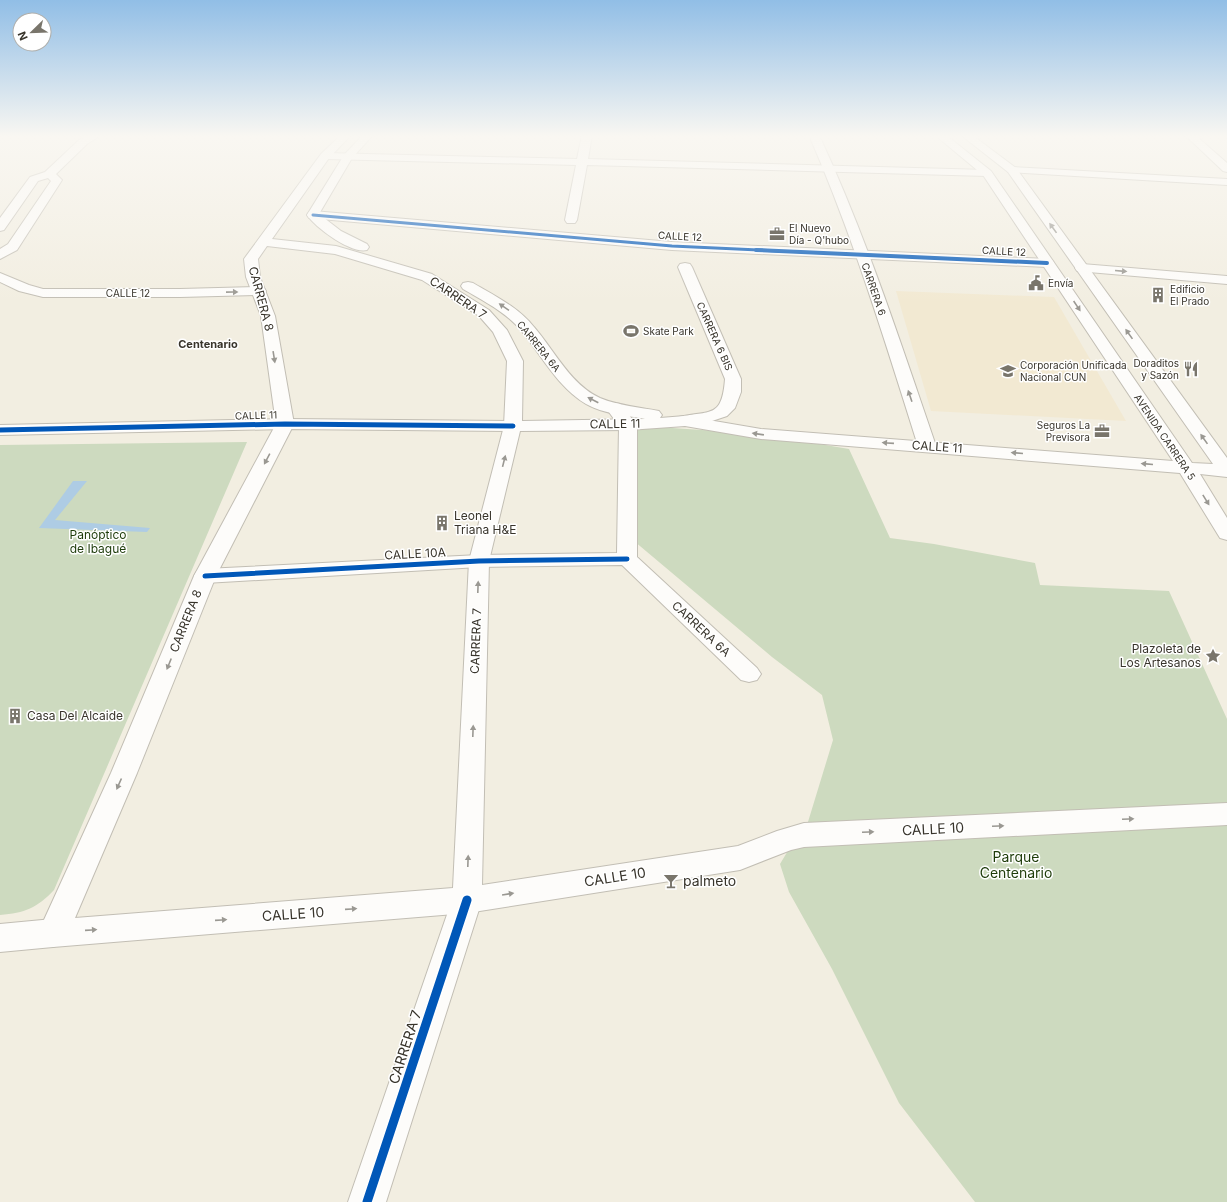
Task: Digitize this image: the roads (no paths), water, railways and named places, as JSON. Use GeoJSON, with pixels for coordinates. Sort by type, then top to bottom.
{"type":"FeatureCollection","features":[{"type":"Feature","properties":{"kind":"street"},"geometry":{"type":"LineString","coordinates":[[0,228],[26,191]]}},
{"type":"Feature","properties":{"kind":"street"},"geometry":{"type":"LineString","coordinates":[[0,255],[13,247],[50,191]]}},
{"type":"Feature","properties":{"kind":"street","name":"CARRERA 8"},"geometry":{"type":"LineString","coordinates":[[53,933],[124,773],[205,576],[285,424],[268,316],[252,277],[251,260],[300,191]]}},
{"type":"Feature","properties":{"kind":"street"},"geometry":{"type":"LineString","coordinates":[[313,215],[327,191]]}},
{"type":"Feature","properties":{"kind":"street"},"geometry":{"type":"LineString","coordinates":[[571,220],[577,191]]}},
{"type":"Feature","properties":{"kind":"street","name":"CARRERA 6"},"geometry":{"type":"LineString","coordinates":[[838,191],[862,254],[927,446]]}},
{"type":"Feature","properties":{"kind":"street","name":"AVENIDA CARRERA 5"},"geometry":{"type":"LineString","coordinates":[[999,191],[1186,467],[1227,534]]}},
{"type":"Feature","properties":{"kind":"street"},"geometry":{"type":"LineString","coordinates":[[1027,191],[1227,471]]}},
{"type":"Feature","properties":{"kind":"street","name":"CARRERA 6A"},"geometry":{"type":"LineString","coordinates":[[313,215],[343,246],[454,277],[508,309],[529,330],[550,361],[578,391],[593,401],[614,408],[685,421]]}},
{"type":"Feature","properties":{"kind":"street","name":"CALLE 12"},"geometry":{"type":"LineString","coordinates":[[313,215],[672,246],[1047,263]]}},
{"type":"Feature","properties":{"kind":"street","name":"CARRERA 7"},"geometry":{"type":"LineString","coordinates":[[264,242],[343,246],[427,277],[484,313],[500,330],[515,361],[513,426],[479,561],[466,900],[367,1202]]}},
{"type":"Feature","properties":{"kind":"street","name":"CALLE 12"},"geometry":{"type":"LineString","coordinates":[[0,261],[12,272],[28,280],[56,286],[160,286],[211,284],[252,277]]}},
{"type":"Feature","properties":{"kind":"street","name":"CARRERA 6 BIS"},"geometry":{"type":"LineString","coordinates":[[685,267],[733,378],[733,393],[728,406],[716,416],[685,421]]}},
{"type":"Feature","properties":{"kind":"street"},"geometry":{"type":"LineString","coordinates":[[1082,268],[1227,280]]}},
{"type":"Feature","properties":{"kind":"street","name":"CALLE 12"},"geometry":{"type":"LineString","coordinates":[[0,277],[24,288],[43,293],[113,294],[259,291]]}},
{"type":"Feature","properties":{"kind":"street"},"geometry":{"type":"LineString","coordinates":[[614,408],[628,425],[627,559]]}},
{"type":"Feature","properties":{"kind":"street","name":"CALLE 11"},"geometry":{"type":"LineString","coordinates":[[0,430],[285,424],[513,426],[628,425],[685,421],[761,434],[1227,471]]}},
{"type":"Feature","properties":{"kind":"street","name":"CARRERA 6A"},"geometry":{"type":"LineString","coordinates":[[627,559],[749,674]]}},
{"type":"Feature","properties":{"kind":"street","name":"CALLE 10A"},"geometry":{"type":"LineString","coordinates":[[205,576],[479,561],[627,559]]}},
{"type":"Feature","properties":{"kind":"street","name":"CALLE 10"},"geometry":{"type":"LineString","coordinates":[[0,938],[466,900],[740,858],[787,839],[804,835],[1227,814]]}},
{"type":"Feature","properties":{"kind":"water"},"geometry":{"type":"Polygon","coordinates":[[[73,481],[87,481],[55,520],[150,528],[147,532],[39,528],[73,481]]]}},
{"type":"Feature","properties":{"kind":"place","name":"El Nuevo Día - Q'hubo"},"geometry":{"type":"Point","coordinates":[777,234]}},
{"type":"Feature","properties":{"kind":"place","name":"Envía"},"geometry":{"type":"Point","coordinates":[1036,283]}},
{"type":"Feature","properties":{"kind":"place","name":"Edificio El Prado"},"geometry":{"type":"Point","coordinates":[1158,295]}},
{"type":"Feature","properties":{"kind":"place","name":"Skate Park"},"geometry":{"type":"Point","coordinates":[631,331]}},
{"type":"Feature","properties":{"kind":"place","name":"Doraditos y Sazón"},"geometry":{"type":"Point","coordinates":[1191,369]}},
{"type":"Feature","properties":{"kind":"place","name":"Corporación Unificada Nacional CUN"},"geometry":{"type":"Point","coordinates":[1008,371]}},
{"type":"Feature","properties":{"kind":"place","name":"Seguros La Previsora"},"geometry":{"type":"Point","coordinates":[1102,431]}},
{"type":"Feature","properties":{"kind":"place","name":"Leonel Triana H&E"},"geometry":{"type":"Point","coordinates":[442,523]}},
{"type":"Feature","properties":{"kind":"place","name":"Plazoleta de Los Artesanos"},"geometry":{"type":"Point","coordinates":[1213,656]}},
{"type":"Feature","properties":{"kind":"place","name":"Casa Del Alcaide"},"geometry":{"type":"Point","coordinates":[15,716]}},
{"type":"Feature","properties":{"kind":"place","name":"palmeto"},"geometry":{"type":"Point","coordinates":[671,881]}},
{"type":"Feature","properties":{"kind":"district","name":"Centenario"},"geometry":{"type":"Point","coordinates":[208,344]}},
{"type":"Feature","properties":{"kind":"park label","name":"Panóptico de Ibagué"},"geometry":{"type":"Point","coordinates":[98,542]}},
{"type":"Feature","properties":{"kind":"park label","name":"Parque Centenario"},"geometry":{"type":"Point","coordinates":[1016,866]}}]}
